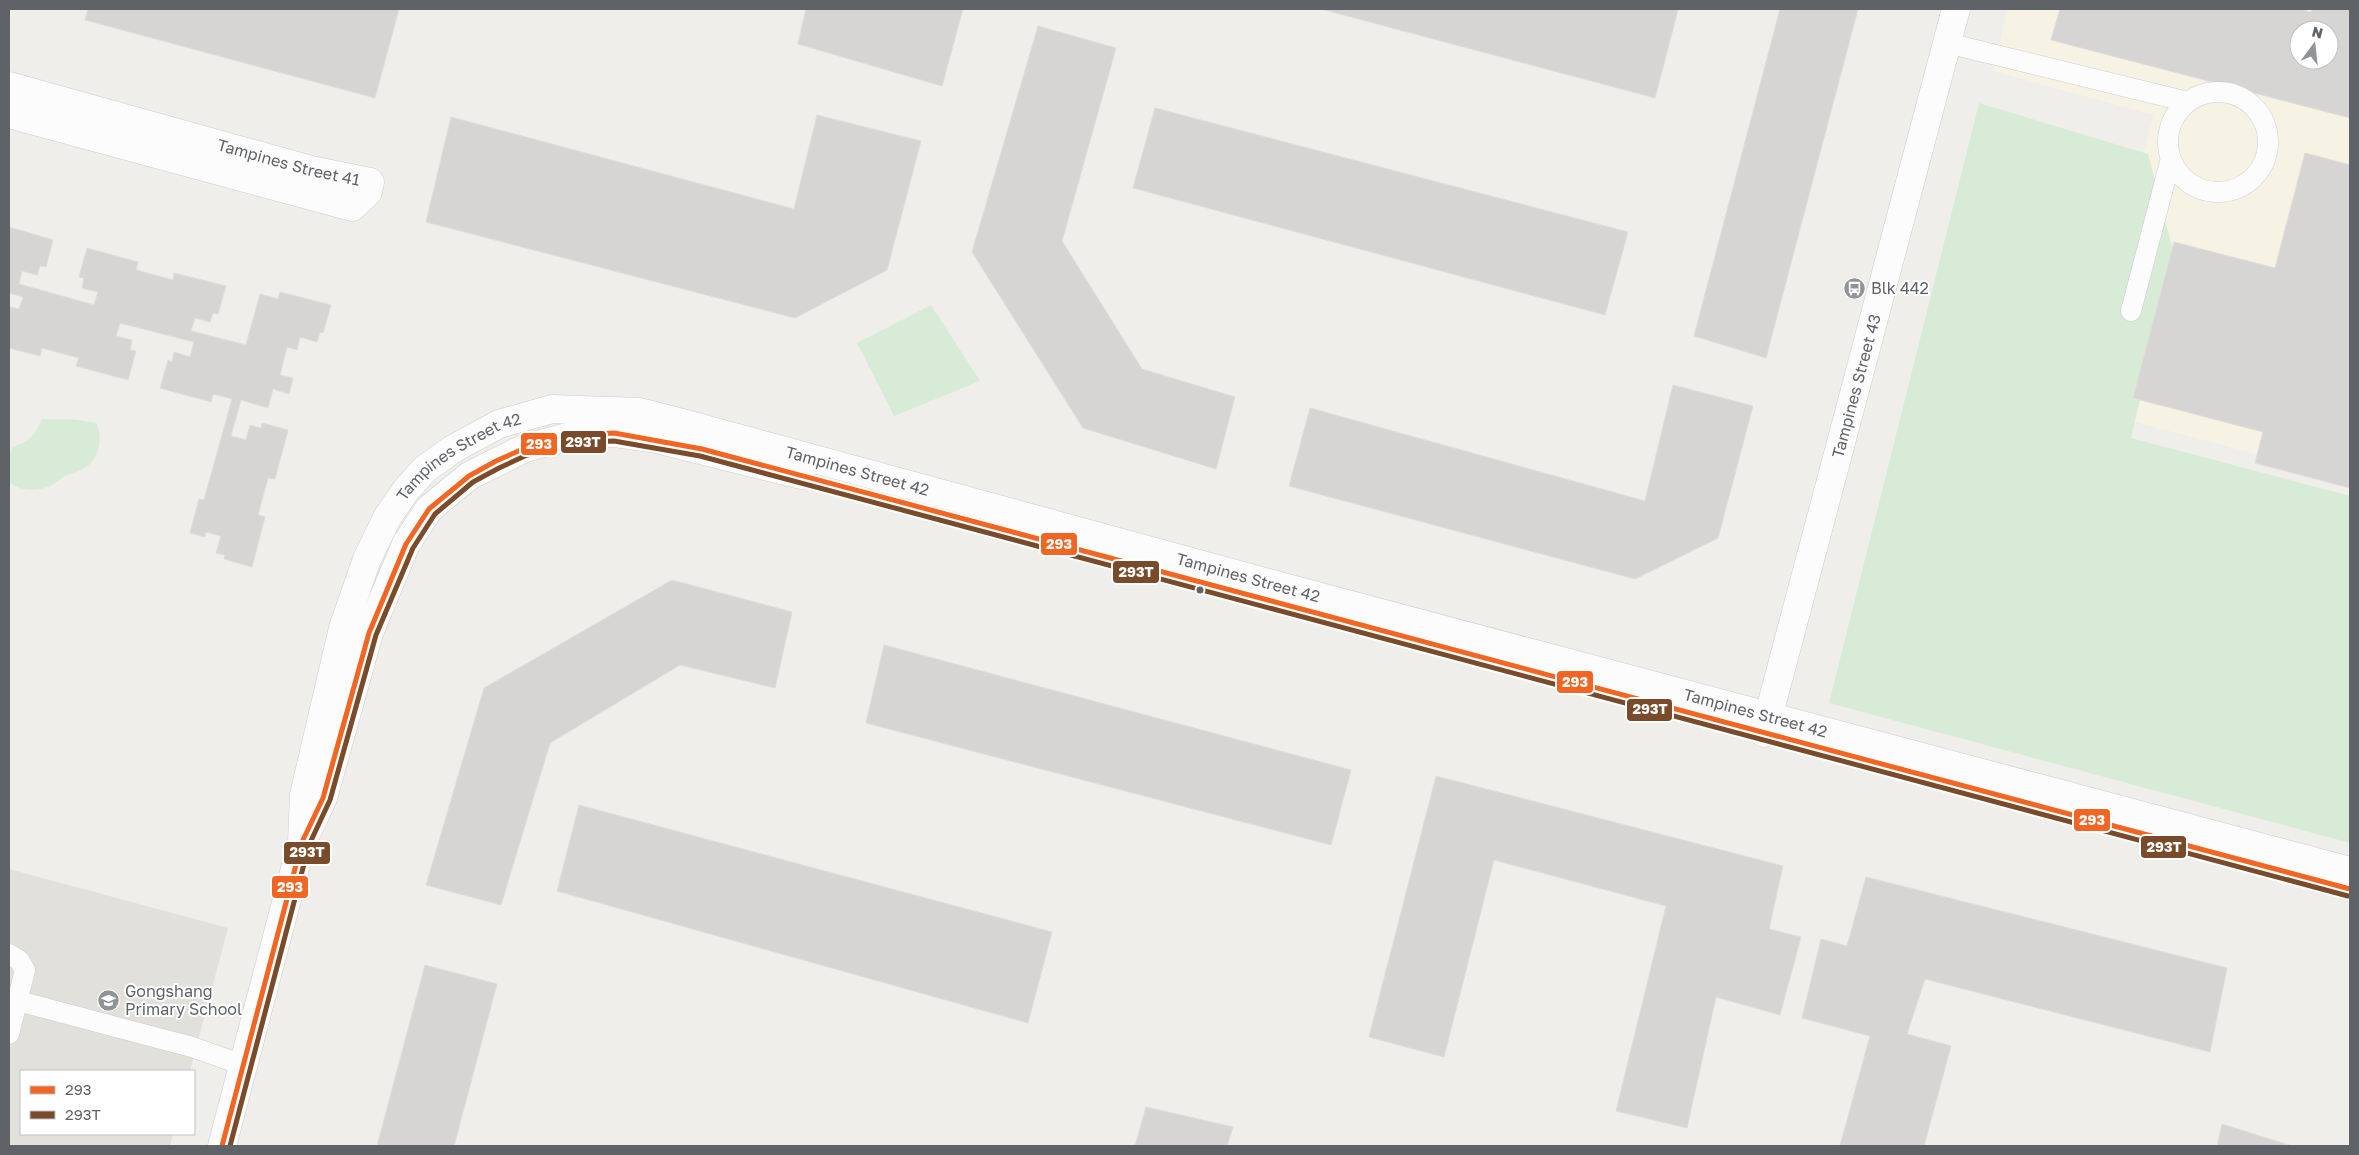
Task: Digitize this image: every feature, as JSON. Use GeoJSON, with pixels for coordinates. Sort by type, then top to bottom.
{"type":"FeatureCollection","features":[{"type":"Feature","properties":{"kind":"street","name":"Tampines Street 43"},"geometry":{"type":"LineString","coordinates":[[1766,725],[1956,9]]}},
{"type":"Feature","properties":{"kind":"street","name":"Tampines Street 41"},"geometry":{"type":"LineString","coordinates":[[9,86],[312,170],[370,182],[368,192],[352,207],[9,114]]}},
{"type":"Feature","properties":{"kind":"street","name":"Tampines Street 42"},"geometry":{"type":"LineString","coordinates":[[222,1146],[314,797],[343,628],[367,559],[388,516],[406,490],[425,470],[453,449],[499,424],[552,409],[640,412],[2350,889]]}},
{"type":"Feature","properties":{"kind":"street","name":"Tampines Street 42"},"geometry":{"type":"LineString","coordinates":[[1766,725],[2350,871]]}},
{"type":"Feature","properties":{"kind":"lane"},"geometry":{"type":"LineString","coordinates":[[1947,43],[2188,102]]}},
{"type":"Feature","properties":{"kind":"lane"},"geometry":{"type":"LineString","coordinates":[[2210,87],[2229,92],[2248,102],[2262,117],[2268,137],[2267,157],[2256,175],[2240,188],[2219,192],[2199,188],[2182,176],[2171,158],[2168,138],[2174,118],[2188,102],[2210,87]]}},
{"type":"Feature","properties":{"kind":"lane"},"geometry":{"type":"LineString","coordinates":[[2131,311],[2171,158]]}},
{"type":"Feature","properties":{"kind":"lane"},"geometry":{"type":"LineString","coordinates":[[9,954],[19,960],[25,970],[9,1034]]}},
{"type":"Feature","properties":{"kind":"lane"},"geometry":{"type":"LineString","coordinates":[[18,1001],[192,1047],[243,1064]]}},
{"type":"Feature","properties":{"kind":"shaded area"},"geometry":{"type":"Polygon","coordinates":[[[2008,9],[2350,9],[2350,479],[2076,406],[2154,115],[1993,71],[2008,9]]]}},
{"type":"Feature","properties":{"kind":"shaded area","name":"Gongshang Primary School"},"geometry":{"type":"Polygon","coordinates":[[[9,869],[228,928],[190,1070],[20,1070],[20,1135],[173,1135],[170,1146],[9,1146],[9,869]]]}},
{"type":"Feature","properties":{"kind":"green space"},"geometry":{"type":"Polygon","coordinates":[[[1979,103],[2148,154],[2174,254],[2131,438],[2350,496],[2350,843],[1829,703],[1979,103]]]}},
{"type":"Feature","properties":{"kind":"green space"},"geometry":{"type":"Polygon","coordinates":[[[931,305],[980,381],[894,416],[857,343],[931,305]]]}},
{"type":"Feature","properties":{"kind":"green space"},"geometry":{"type":"Polygon","coordinates":[[[42,419],[71,419],[96,423],[100,441],[99,447],[91,463],[84,468],[47,487],[35,490],[24,489],[13,485],[9,481],[9,458],[12,447],[23,443],[31,437],[42,419]]]}},
{"type":"Feature","properties":{"kind":"building"},"geometry":{"type":"Polygon","coordinates":[[[88,9],[399,9],[375,98],[85,20],[88,9]]]}},
{"type":"Feature","properties":{"kind":"building"},"geometry":{"type":"Polygon","coordinates":[[[806,9],[963,9],[942,86],[798,44],[806,9]]]}},
{"type":"Feature","properties":{"kind":"building"},"geometry":{"type":"Polygon","coordinates":[[[1321,9],[1675,9],[1678,10],[1655,98],[1321,9]]]}},
{"type":"Feature","properties":{"kind":"building"},"geometry":{"type":"Polygon","coordinates":[[[1780,9],[1858,9],[1766,358],[1694,336],[1780,9]]]}},
{"type":"Feature","properties":{"kind":"building"},"geometry":{"type":"Polygon","coordinates":[[[2060,9],[2300,9],[2311,12],[2312,9],[2350,9],[2350,118],[2051,40],[2060,9]]]}},
{"type":"Feature","properties":{"kind":"building"},"geometry":{"type":"Polygon","coordinates":[[[1038,26],[1116,48],[1062,241],[1142,369],[1235,397],[1216,469],[1083,428],[972,252],[1038,26]]]}},
{"type":"Feature","properties":{"kind":"building"},"geometry":{"type":"Polygon","coordinates":[[[1155,108],[1628,232],[1605,315],[1133,188],[1155,108]]]}},
{"type":"Feature","properties":{"kind":"building"},"geometry":{"type":"Polygon","coordinates":[[[817,115],[921,141],[887,270],[795,318],[426,222],[451,117],[794,209],[817,115]]]}},
{"type":"Feature","properties":{"kind":"building"},"geometry":{"type":"Polygon","coordinates":[[[2305,153],[2350,165],[2350,488],[2255,463],[2263,432],[2133,398],[2174,242],[2275,268],[2305,153]]]}},
{"type":"Feature","properties":{"kind":"building"},"geometry":{"type":"Polygon","coordinates":[[[9,227],[53,240],[46,267],[40,266],[37,275],[22,271],[19,284],[94,305],[98,292],[82,288],[84,278],[79,277],[87,248],[138,262],[136,270],[173,280],[174,273],[226,286],[218,314],[213,313],[210,322],[195,318],[191,331],[246,345],[260,294],[278,299],[280,292],[331,305],[323,333],[320,332],[317,342],[300,337],[297,350],[287,347],[280,375],[293,378],[289,394],[273,389],[268,408],[241,400],[231,436],[246,440],[250,425],[261,428],[262,423],[288,430],[275,479],[268,478],[258,515],[265,517],[252,567],[224,559],[225,555],[216,553],[221,536],[206,532],[205,537],[190,533],[199,499],[204,500],[232,399],[213,394],[211,402],[160,388],[168,360],[172,362],[174,352],[190,357],[194,342],[120,323],[116,336],[132,340],[130,350],[136,351],[128,380],[76,366],[79,358],[42,348],[40,356],[9,348],[9,307],[19,309],[23,297],[9,293],[9,227]]]}},
{"type":"Feature","properties":{"kind":"building"},"geometry":{"type":"Polygon","coordinates":[[[1673,385],[1753,406],[1718,538],[1635,579],[1289,486],[1310,408],[1645,501],[1673,385]]]}},
{"type":"Feature","properties":{"kind":"building"},"geometry":{"type":"Polygon","coordinates":[[[672,580],[792,612],[775,688],[680,665],[550,743],[501,905],[426,885],[484,688],[672,580]]]}},
{"type":"Feature","properties":{"kind":"building"},"geometry":{"type":"Polygon","coordinates":[[[884,645],[1351,770],[1331,845],[866,723],[884,645]]]}},
{"type":"Feature","properties":{"kind":"building"},"geometry":{"type":"Polygon","coordinates":[[[1436,776],[1783,866],[1769,929],[1801,937],[1780,1015],[1716,997],[1687,1128],[1616,1111],[1666,906],[1494,860],[1444,1057],[1369,1037],[1436,776]]]}},
{"type":"Feature","properties":{"kind":"building"},"geometry":{"type":"Polygon","coordinates":[[[579,805],[1052,932],[1028,1023],[557,891],[579,805]]]}},
{"type":"Feature","properties":{"kind":"building"},"geometry":{"type":"Polygon","coordinates":[[[1866,877],[2227,968],[2210,1052],[1925,979],[1907,1034],[1951,1046],[1924,1146],[1840,1146],[1870,1036],[1802,1018],[1821,939],[1847,946],[1866,877]]]}},
{"type":"Feature","properties":{"kind":"building"},"geometry":{"type":"Polygon","coordinates":[[[425,965],[497,984],[454,1146],[377,1146],[425,965]]]}},
{"type":"Feature","properties":{"kind":"building"},"geometry":{"type":"Polygon","coordinates":[[[1146,1107],[1233,1127],[1227,1146],[1135,1146],[1146,1107]]]}},
{"type":"Feature","properties":{"kind":"building"},"geometry":{"type":"Polygon","coordinates":[[[2222,1124],[2292,1146],[2217,1146],[2222,1124]]]}},
{"type":"Feature","properties":{"kind":"transit line","name":"293"},"geometry":{"type":"LineString","coordinates":[[222,1146],[302,842],[323,798],[369,633],[406,544],[429,509],[469,476],[525,448],[575,435],[614,433],[702,449],[2350,889]]}},
{"type":"Feature","properties":{"kind":"transit line","name":"293T"},"geometry":{"type":"LineString","coordinates":[[230,1146],[309,845],[330,800],[376,635],[413,548],[435,514],[473,482],[527,455],[576,442],[614,441],[700,456],[2348,896]]}},
{"type":"Feature","properties":{"kind":"place","name":"Blk 442"},"geometry":{"type":"Point","coordinates":[1855,288]}},
{"type":"Feature","properties":{"kind":"place","name":"Gongshang Primary School"},"geometry":{"type":"Point","coordinates":[109,1000]}}]}
